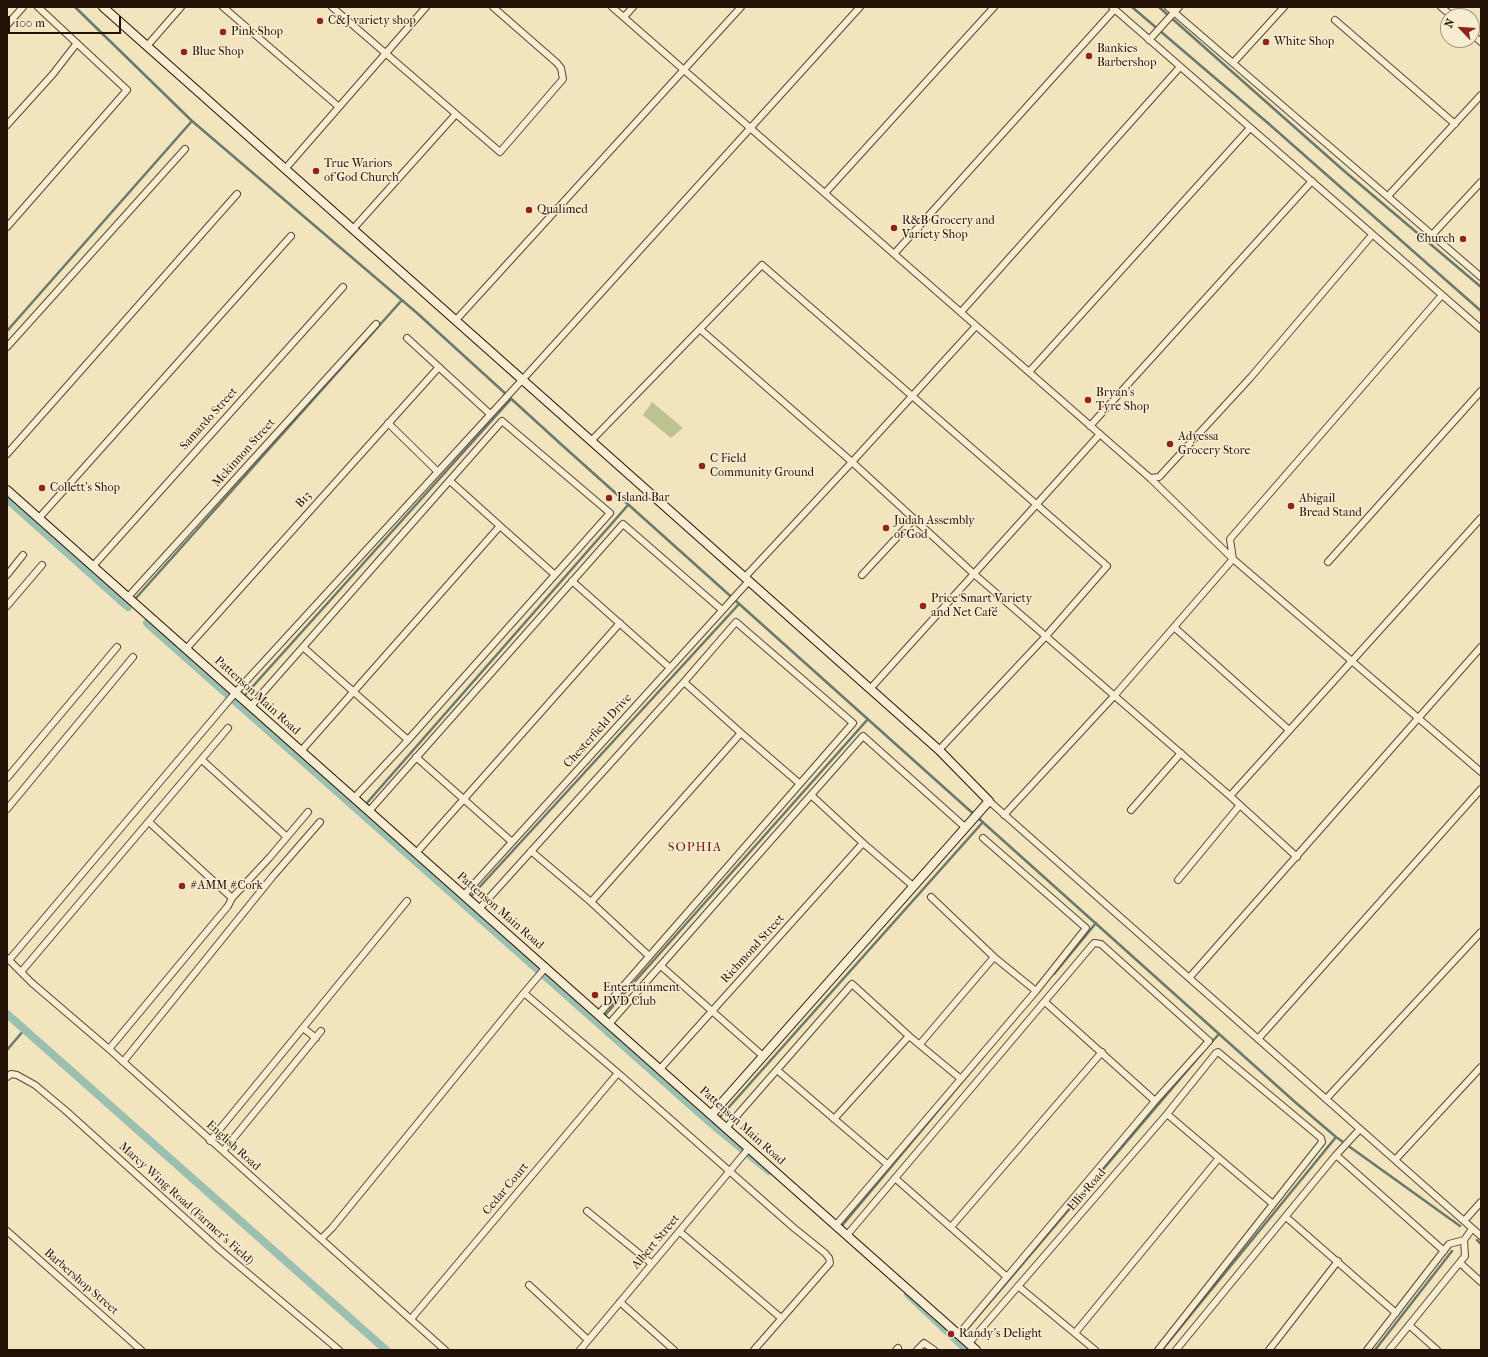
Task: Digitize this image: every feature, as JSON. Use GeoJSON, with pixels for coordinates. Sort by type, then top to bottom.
{"type":"FeatureCollection","features":[{"type":"Feature","properties":{"kind":"street"},"geometry":{"type":"LineString","coordinates":[[7,25],[23,7]]}},
{"type":"Feature","properties":{"kind":"street"},"geometry":{"type":"LineString","coordinates":[[7,227],[127,90],[38,7]]}},
{"type":"Feature","properties":{"kind":"street"},"geometry":{"type":"LineString","coordinates":[[103,7],[870,688],[939,750],[1004,815],[1190,978],[1359,1130],[1481,1236]]}},
{"type":"Feature","properties":{"kind":"street"},"geometry":{"type":"LineString","coordinates":[[147,46],[181,7]]}},
{"type":"Feature","properties":{"kind":"street"},"geometry":{"type":"LineString","coordinates":[[223,7],[339,107]]}},
{"type":"Feature","properties":{"kind":"street"},"geometry":{"type":"LineString","coordinates":[[332,7],[500,152],[563,79],[561,68],[557,63],[493,7]]}},
{"type":"Feature","properties":{"kind":"street"},"geometry":{"type":"LineString","coordinates":[[285,169],[426,7]]}},
{"type":"Feature","properties":{"kind":"street"},"geometry":{"type":"LineString","coordinates":[[612,7],[1150,478],[1233,559],[1480,769]]}},
{"type":"Feature","properties":{"kind":"street"},"geometry":{"type":"LineString","coordinates":[[624,18],[633,7]]}},
{"type":"Feature","properties":{"kind":"street"},"geometry":{"type":"LineString","coordinates":[[456,320],[741,7]]}},
{"type":"Feature","properties":{"kind":"street"},"geometry":{"type":"LineString","coordinates":[[8,959],[228,700],[523,379],[860,7]]}},
{"type":"Feature","properties":{"kind":"street"},"geometry":{"type":"LineString","coordinates":[[824,193],[994,7]]}},
{"type":"Feature","properties":{"kind":"street"},"geometry":{"type":"LineString","coordinates":[[1168,7],[1176,10],[1233,63],[1481,277]]}},
{"type":"Feature","properties":{"kind":"street"},"geometry":{"type":"LineString","coordinates":[[1233,63],[1284,7]]}},
{"type":"Feature","properties":{"kind":"street"},"geometry":{"type":"LineString","coordinates":[[894,254],[1113,8],[1481,329]]}},
{"type":"Feature","properties":{"kind":"street"},"geometry":{"type":"LineString","coordinates":[[1149,40],[1176,10]]}},
{"type":"Feature","properties":{"kind":"street"},"geometry":{"type":"LineString","coordinates":[[1335,20],[1455,124]]}},
{"type":"Feature","properties":{"kind":"street"},"geometry":{"type":"LineString","coordinates":[[7,125],[53,74],[77,43]]}},
{"type":"Feature","properties":{"kind":"street"},"geometry":{"type":"LineString","coordinates":[[961,312],[1180,67]]}},
{"type":"Feature","properties":{"kind":"street"},"geometry":{"type":"LineString","coordinates":[[1388,196],[1481,95]]}},
{"type":"Feature","properties":{"kind":"street"},"geometry":{"type":"LineString","coordinates":[[353,229],[456,114]]}},
{"type":"Feature","properties":{"kind":"street"},"geometry":{"type":"LineString","coordinates":[[1029,372],[1250,128]]}},
{"type":"Feature","properties":{"kind":"street"},"geometry":{"type":"LineString","coordinates":[[7,347],[186,150]]}},
{"type":"Feature","properties":{"kind":"street"},"geometry":{"type":"LineString","coordinates":[[1090,426],[1312,181]]}},
{"type":"Feature","properties":{"kind":"street"},"geometry":{"type":"LineString","coordinates":[[1432,235],[1481,182]]}},
{"type":"Feature","properties":{"kind":"street"},"geometry":{"type":"LineString","coordinates":[[7,454],[237,194]]}},
{"type":"Feature","properties":{"kind":"street"},"geometry":{"type":"LineString","coordinates":[[1150,478],[1159,477],[1251,377],[1372,235]]}},
{"type":"Feature","properties":{"kind":"street"},"geometry":{"type":"LineString","coordinates":[[38,518],[291,236]]}},
{"type":"Feature","properties":{"kind":"street"},"geometry":{"type":"LineString","coordinates":[[591,441],[762,266],[1107,566],[1046,636],[939,750]]}},
{"type":"Feature","properties":{"kind":"street","name":"Samardo Street"},"geometry":{"type":"LineString","coordinates":[[92,566],[343,286]]}},
{"type":"Feature","properties":{"kind":"street"},"geometry":{"type":"LineString","coordinates":[[1004,815],[1115,695],[1233,559],[1230,539],[1442,295]]}},
{"type":"Feature","properties":{"kind":"street","name":"Mckinnon Street"},"geometry":{"type":"LineString","coordinates":[[128,597],[376,324]]}},
{"type":"Feature","properties":{"kind":"street","name":"Chesterfield Drive"},"geometry":{"type":"LineString","coordinates":[[464,896],[722,610],[747,579],[852,462],[976,326]]}},
{"type":"Feature","properties":{"kind":"street"},"geometry":{"type":"LineString","coordinates":[[701,330],[852,462],[974,574],[1115,695],[1297,857]]}},
{"type":"Feature","properties":{"kind":"street"},"geometry":{"type":"LineString","coordinates":[[407,338],[490,414]]}},
{"type":"Feature","properties":{"kind":"street","name":"B13"},"geometry":{"type":"LineString","coordinates":[[186,649],[388,422],[439,367]]}},
{"type":"Feature","properties":{"kind":"street"},"geometry":{"type":"LineString","coordinates":[[1328,562],[1481,391]]}},
{"type":"Feature","properties":{"kind":"street"},"geometry":{"type":"LineString","coordinates":[[249,704],[303,647],[502,421],[610,513],[355,799]]}},
{"type":"Feature","properties":{"kind":"street"},"geometry":{"type":"LineString","coordinates":[[388,422],[438,472]]}},
{"type":"Feature","properties":{"kind":"street"},"geometry":{"type":"LineString","coordinates":[[870,688],[1100,434]]}},
{"type":"Feature","properties":{"kind":"street"},"geometry":{"type":"LineString","coordinates":[[450,481],[555,575]]}},
{"type":"Feature","properties":{"kind":"street","name":"Pattenson Main Road"},"geometry":{"type":"LineString","coordinates":[[7,490],[479,909],[544,970],[609,1024],[726,1128],[748,1150],[976,1350]]}},
{"type":"Feature","properties":{"kind":"street"},"geometry":{"type":"LineString","coordinates":[[1230,796],[1481,518]]}},
{"type":"Feature","properties":{"kind":"street"},"geometry":{"type":"LineString","coordinates":[[862,575],[914,519]]}},
{"type":"Feature","properties":{"kind":"street"},"geometry":{"type":"LineString","coordinates":[[368,810],[623,524],[722,610]]}},
{"type":"Feature","properties":{"kind":"street"},"geometry":{"type":"LineString","coordinates":[[301,751],[500,526]]}},
{"type":"Feature","properties":{"kind":"street"},"geometry":{"type":"LineString","coordinates":[[7,575],[24,555]]}},
{"type":"Feature","properties":{"kind":"street"},"geometry":{"type":"LineString","coordinates":[[7,606],[42,564]]}},
{"type":"Feature","properties":{"kind":"street"},"geometry":{"type":"LineString","coordinates":[[572,581],[670,668]]}},
{"type":"Feature","properties":{"kind":"street"},"geometry":{"type":"LineString","coordinates":[[479,909],[684,682],[736,622],[853,723],[799,783],[598,1015]]}},
{"type":"Feature","properties":{"kind":"street"},"geometry":{"type":"LineString","coordinates":[[416,853],[620,623]]}},
{"type":"Feature","properties":{"kind":"street"},"geometry":{"type":"LineString","coordinates":[[1174,626],[1289,730]]}},
{"type":"Feature","properties":{"kind":"street"},"geometry":{"type":"LineString","coordinates":[[7,778],[117,647]]}},
{"type":"Feature","properties":{"kind":"street"},"geometry":{"type":"LineString","coordinates":[[303,647],[408,740]]}},
{"type":"Feature","properties":{"kind":"street"},"geometry":{"type":"LineString","coordinates":[[1190,978],[1481,647]]}},
{"type":"Feature","properties":{"kind":"street"},"geometry":{"type":"LineString","coordinates":[[7,809],[133,657]]}},
{"type":"Feature","properties":{"kind":"street"},"geometry":{"type":"LineString","coordinates":[[684,682],[799,783]]}},
{"type":"Feature","properties":{"kind":"street"},"geometry":{"type":"LineString","coordinates":[[21,972],[228,728]]}},
{"type":"Feature","properties":{"kind":"street"},"geometry":{"type":"LineString","coordinates":[[591,902],[741,733]]}},
{"type":"Feature","properties":{"kind":"street"},"geometry":{"type":"LineString","coordinates":[[609,1024],[863,736],[967,826]]}},
{"type":"Feature","properties":{"kind":"street"},"geometry":{"type":"LineString","coordinates":[[1131,810],[1181,753]]}},
{"type":"Feature","properties":{"kind":"street"},"geometry":{"type":"LineString","coordinates":[[416,757],[512,842]]}},
{"type":"Feature","properties":{"kind":"street"},"geometry":{"type":"LineString","coordinates":[[202,760],[287,837]]}},
{"type":"Feature","properties":{"kind":"street"},"geometry":{"type":"LineString","coordinates":[[1258,1039],[1481,789]]}},
{"type":"Feature","properties":{"kind":"street"},"geometry":{"type":"LineString","coordinates":[[811,795],[913,886]]}},
{"type":"Feature","properties":{"kind":"street"},"geometry":{"type":"LineString","coordinates":[[711,1115],[989,801]]}},
{"type":"Feature","properties":{"kind":"street"},"geometry":{"type":"LineString","coordinates":[[1178,880],[1240,805]]}},
{"type":"Feature","properties":{"kind":"street"},"geometry":{"type":"LineString","coordinates":[[109,1049],[228,906],[232,898],[270,857],[308,812]]}},
{"type":"Feature","properties":{"kind":"street"},"geometry":{"type":"LineString","coordinates":[[148,822],[232,898]]}},
{"type":"Feature","properties":{"kind":"street"},"geometry":{"type":"LineString","coordinates":[[122,1062],[273,876],[320,822]]}},
{"type":"Feature","properties":{"kind":"street"},"geometry":{"type":"LineString","coordinates":[[841,1230],[887,1164],[1036,991],[1086,928],[983,838]]}},
{"type":"Feature","properties":{"kind":"street","name":"Richmond Street"},"geometry":{"type":"LineString","coordinates":[[660,1069],[863,843]]}},
{"type":"Feature","properties":{"kind":"street"},"geometry":{"type":"LineString","coordinates":[[531,851],[591,902],[649,956]]}},
{"type":"Feature","properties":{"kind":"street"},"geometry":{"type":"LineString","coordinates":[[931,897],[994,957],[1036,991]]}},
{"type":"Feature","properties":{"kind":"street"},"geometry":{"type":"LineString","coordinates":[[210,1141],[407,901]]}},
{"type":"Feature","properties":{"kind":"street"},"geometry":{"type":"LineString","coordinates":[[1326,1099],[1481,932]]}},
{"type":"Feature","properties":{"kind":"street"},"geometry":{"type":"LineString","coordinates":[[841,1230],[895,1178],[1094,943],[1101,944],[1209,1041],[1155,1101],[959,1334]]}},
{"type":"Feature","properties":{"kind":"street"},"geometry":{"type":"LineString","coordinates":[[920,1044],[994,957]]}},
{"type":"Feature","properties":{"kind":"street","name":"English Road"},"geometry":{"type":"LineString","coordinates":[[8,959],[445,1350]]}},
{"type":"Feature","properties":{"kind":"street"},"geometry":{"type":"LineString","coordinates":[[661,966],[763,1056]]}},
{"type":"Feature","properties":{"kind":"street"},"geometry":{"type":"LineString","coordinates":[[321,1239],[332,1228],[544,970]]}},
{"type":"Feature","properties":{"kind":"street"},"geometry":{"type":"LineString","coordinates":[[726,1128],[852,984],[961,1079]]}},
{"type":"Feature","properties":{"kind":"street"},"geometry":{"type":"LineString","coordinates":[[524,993],[730,1170],[829,1258],[830,1263],[780,1318],[754,1350]]}},
{"type":"Feature","properties":{"kind":"street"},"geometry":{"type":"LineString","coordinates":[[1045,1002],[1155,1101]]}},
{"type":"Feature","properties":{"kind":"street"},"geometry":{"type":"LineString","coordinates":[[303,1028],[316,1038]]}},
{"type":"Feature","properties":{"kind":"street"},"geometry":{"type":"LineString","coordinates":[[223,1151],[321,1031]]}},
{"type":"Feature","properties":{"kind":"street"},"geometry":{"type":"LineString","coordinates":[[834,1120],[910,1036]]}},
{"type":"Feature","properties":{"kind":"street"},"geometry":{"type":"LineString","coordinates":[[951,1227],[1102,1052]]}},
{"type":"Feature","properties":{"kind":"street","name":"Ellis Road"},"geometry":{"type":"LineString","coordinates":[[969,1343],[1167,1114],[1216,1053],[1221,1053],[1321,1138],[1322,1142],[1320,1146],[1273,1204]]}},
{"type":"Feature","properties":{"kind":"street"},"geometry":{"type":"LineString","coordinates":[[1395,1160],[1481,1067]]}},
{"type":"Feature","properties":{"kind":"street"},"geometry":{"type":"LineString","coordinates":[[777,1070],[887,1164]]}},
{"type":"Feature","properties":{"kind":"street","name":"Cedar Court"},"geometry":{"type":"LineString","coordinates":[[410,1319],[618,1073]]}},
{"type":"Feature","properties":{"kind":"street","name":"Marcy Wing Road (Farmer's Field)"},"geometry":{"type":"LineString","coordinates":[[7,1078],[11,1074],[17,1075],[35,1085],[65,1110],[219,1249],[340,1350]]}},
{"type":"Feature","properties":{"kind":"street"},"geometry":{"type":"LineString","coordinates":[[1158,1350],[1273,1204],[1167,1114]]}},
{"type":"Feature","properties":{"kind":"street"},"geometry":{"type":"LineString","coordinates":[[1176,1350],[1336,1155],[1359,1130]]}},
{"type":"Feature","properties":{"kind":"street","name":"Albert Street"},"geometry":{"type":"LineString","coordinates":[[580,1350],[748,1150]]}},
{"type":"Feature","properties":{"kind":"street"},"geometry":{"type":"LineString","coordinates":[[1336,1155],[1444,1251]]}},
{"type":"Feature","properties":{"kind":"street"},"geometry":{"type":"LineString","coordinates":[[1076,1333],[1219,1158]]}},
{"type":"Feature","properties":{"kind":"street"},"geometry":{"type":"LineString","coordinates":[[895,1178],[1007,1277]]}},
{"type":"Feature","properties":{"kind":"street"},"geometry":{"type":"LineString","coordinates":[[1464,1221],[1481,1202]]}},
{"type":"Feature","properties":{"kind":"street"},"geometry":{"type":"LineString","coordinates":[[587,1211],[652,1264]]}},
{"type":"Feature","properties":{"kind":"street"},"geometry":{"type":"LineString","coordinates":[[1286,1217],[1396,1312]]}},
{"type":"Feature","properties":{"kind":"street"},"geometry":{"type":"LineString","coordinates":[[1367,1350],[1449,1244],[1464,1240],[1472,1229]]}},
{"type":"Feature","properties":{"kind":"street","name":"Barbershop Street"},"geometry":{"type":"LineString","coordinates":[[7,1231],[141,1350]]}},
{"type":"Feature","properties":{"kind":"street"},"geometry":{"type":"LineString","coordinates":[[680,1232],[780,1318]]}},
{"type":"Feature","properties":{"kind":"street"},"geometry":{"type":"LineString","coordinates":[[1389,1350],[1465,1256],[1464,1240]]}},
{"type":"Feature","properties":{"kind":"street"},"geometry":{"type":"LineString","coordinates":[[1269,1350],[1338,1261]]}},
{"type":"Feature","properties":{"kind":"street"},"geometry":{"type":"LineString","coordinates":[[1460,1263],[1481,1282]]}},
{"type":"Feature","properties":{"kind":"street"},"geometry":{"type":"LineString","coordinates":[[529,1285],[588,1340]]}},
{"type":"Feature","properties":{"kind":"street"},"geometry":{"type":"LineString","coordinates":[[1018,1286],[1095,1350]]}},
{"type":"Feature","properties":{"kind":"street"},"geometry":{"type":"LineString","coordinates":[[620,1302],[674,1350]]}},
{"type":"Feature","properties":{"kind":"street"},"geometry":{"type":"LineString","coordinates":[[1409,1325],[1437,1350]]}},
{"type":"Feature","properties":{"kind":"street"},"geometry":{"type":"LineString","coordinates":[[917,1350],[924,1343],[934,1350]]}},
{"type":"Feature","properties":{"kind":"green space"},"geometry":{"type":"Polygon","coordinates":[[[652,402],[683,428],[671,438],[643,415],[652,402]]]}},
{"type":"Feature","properties":{"kind":"waterway"},"geometry":{"type":"LineString","coordinates":[[75,7],[192,121],[417,313],[563,446],[1295,1102],[1336,1137],[1460,1226]]}},
{"type":"Feature","properties":{"kind":"waterway"},"geometry":{"type":"LineString","coordinates":[[1132,7],[1269,124],[1481,311]]}},
{"type":"Feature","properties":{"kind":"waterway"},"geometry":{"type":"LineString","coordinates":[[1159,7],[1343,170],[1481,287]]}},
{"type":"Feature","properties":{"kind":"waterway"},"geometry":{"type":"LineString","coordinates":[[7,331],[192,121]]}},
{"type":"Feature","properties":{"kind":"waterway"},"geometry":{"type":"LineString","coordinates":[[128,607],[402,300]]}},
{"type":"Feature","properties":{"kind":"waterway"},"geometry":{"type":"LineString","coordinates":[[237,704],[511,399]]}},
{"type":"Feature","properties":{"kind":"waterway"},"geometry":{"type":"LineString","coordinates":[[7,499],[128,607]]}},
{"type":"Feature","properties":{"kind":"waterway"},"geometry":{"type":"LineString","coordinates":[[359,812],[628,505]]}},
{"type":"Feature","properties":{"kind":"waterway"},"geometry":{"type":"LineString","coordinates":[[464,904],[739,604]]}},
{"type":"Feature","properties":{"kind":"waterway"},"geometry":{"type":"LineString","coordinates":[[147,623],[713,1125],[769,1171]]}},
{"type":"Feature","properties":{"kind":"waterway"},"geometry":{"type":"LineString","coordinates":[[598,1023],[868,719]]}},
{"type":"Feature","properties":{"kind":"waterway"},"geometry":{"type":"LineString","coordinates":[[713,1125],[983,822]]}},
{"type":"Feature","properties":{"kind":"waterway"},"geometry":{"type":"LineString","coordinates":[[1054,974],[1096,923]]}},
{"type":"Feature","properties":{"kind":"waterway"},"geometry":{"type":"LineString","coordinates":[[7,1014],[386,1350]]}},
{"type":"Feature","properties":{"kind":"waterway"},"geometry":{"type":"LineString","coordinates":[[7,1050],[24,1030]]}},
{"type":"Feature","properties":{"kind":"waterway"},"geometry":{"type":"LineString","coordinates":[[1210,1044],[1219,1034]]}},
{"type":"Feature","properties":{"kind":"waterway"},"geometry":{"type":"LineString","coordinates":[[957,1341],[1203,1052]]}},
{"type":"Feature","properties":{"kind":"waterway"},"geometry":{"type":"LineString","coordinates":[[840,1228],[983,1057]]}},
{"type":"Feature","properties":{"kind":"waterway"},"geometry":{"type":"LineString","coordinates":[[1162,1350],[1336,1137]]}},
{"type":"Feature","properties":{"kind":"waterway"},"geometry":{"type":"LineString","coordinates":[[1477,1240],[1481,1244]]}},
{"type":"Feature","properties":{"kind":"waterway"},"geometry":{"type":"LineString","coordinates":[[1375,1350],[1452,1251]]}},
{"type":"Feature","properties":{"kind":"waterway"},"geometry":{"type":"LineString","coordinates":[[908,1294],[967,1350]]}},
{"type":"Feature","properties":{"kind":"place","name":"C&J variety shop"},"geometry":{"type":"Point","coordinates":[320,21]}},
{"type":"Feature","properties":{"kind":"place","name":"Pink Shop"},"geometry":{"type":"Point","coordinates":[223,32]}},
{"type":"Feature","properties":{"kind":"place","name":"White Shop"},"geometry":{"type":"Point","coordinates":[1266,42]}},
{"type":"Feature","properties":{"kind":"place","name":"Blue Shop"},"geometry":{"type":"Point","coordinates":[184,52]}},
{"type":"Feature","properties":{"kind":"place","name":"Bankies Barbershop"},"geometry":{"type":"Point","coordinates":[1089,56]}},
{"type":"Feature","properties":{"kind":"place","name":"True Wariors of God Church"},"geometry":{"type":"Point","coordinates":[316,171]}},
{"type":"Feature","properties":{"kind":"place","name":"Qualimed"},"geometry":{"type":"Point","coordinates":[529,210]}},
{"type":"Feature","properties":{"kind":"place","name":"R&B Grocery and Variety Shop"},"geometry":{"type":"Point","coordinates":[894,228]}},
{"type":"Feature","properties":{"kind":"place","name":"Church"},"geometry":{"type":"Point","coordinates":[1463,239]}},
{"type":"Feature","properties":{"kind":"place","name":"Bryan's Tyre Shop"},"geometry":{"type":"Point","coordinates":[1088,400]}},
{"type":"Feature","properties":{"kind":"place","name":"Adyessa Grocery Store"},"geometry":{"type":"Point","coordinates":[1170,444]}},
{"type":"Feature","properties":{"kind":"place","name":"C Field Community Ground"},"geometry":{"type":"Point","coordinates":[702,466]}},
{"type":"Feature","properties":{"kind":"place","name":"Collett's Shop"},"geometry":{"type":"Point","coordinates":[42,488]}},
{"type":"Feature","properties":{"kind":"place","name":"Island Bar"},"geometry":{"type":"Point","coordinates":[609,498]}},
{"type":"Feature","properties":{"kind":"place","name":"Abigail Bread Stand"},"geometry":{"type":"Point","coordinates":[1291,506]}},
{"type":"Feature","properties":{"kind":"place","name":"Judah Assembly of God"},"geometry":{"type":"Point","coordinates":[886,528]}},
{"type":"Feature","properties":{"kind":"place","name":"Price Smart Variety and Net Café"},"geometry":{"type":"Point","coordinates":[923,606]}},
{"type":"Feature","properties":{"kind":"place","name":"#AMM #Cork"},"geometry":{"type":"Point","coordinates":[182,886]}},
{"type":"Feature","properties":{"kind":"place","name":"Entertainment DVD Club"},"geometry":{"type":"Point","coordinates":[595,995]}},
{"type":"Feature","properties":{"kind":"place","name":"Randy's Delight"},"geometry":{"type":"Point","coordinates":[951,1334]}},
{"type":"Feature","properties":{"kind":"district","name":"SOPHIA"},"geometry":{"type":"Point","coordinates":[695,848]}}]}
